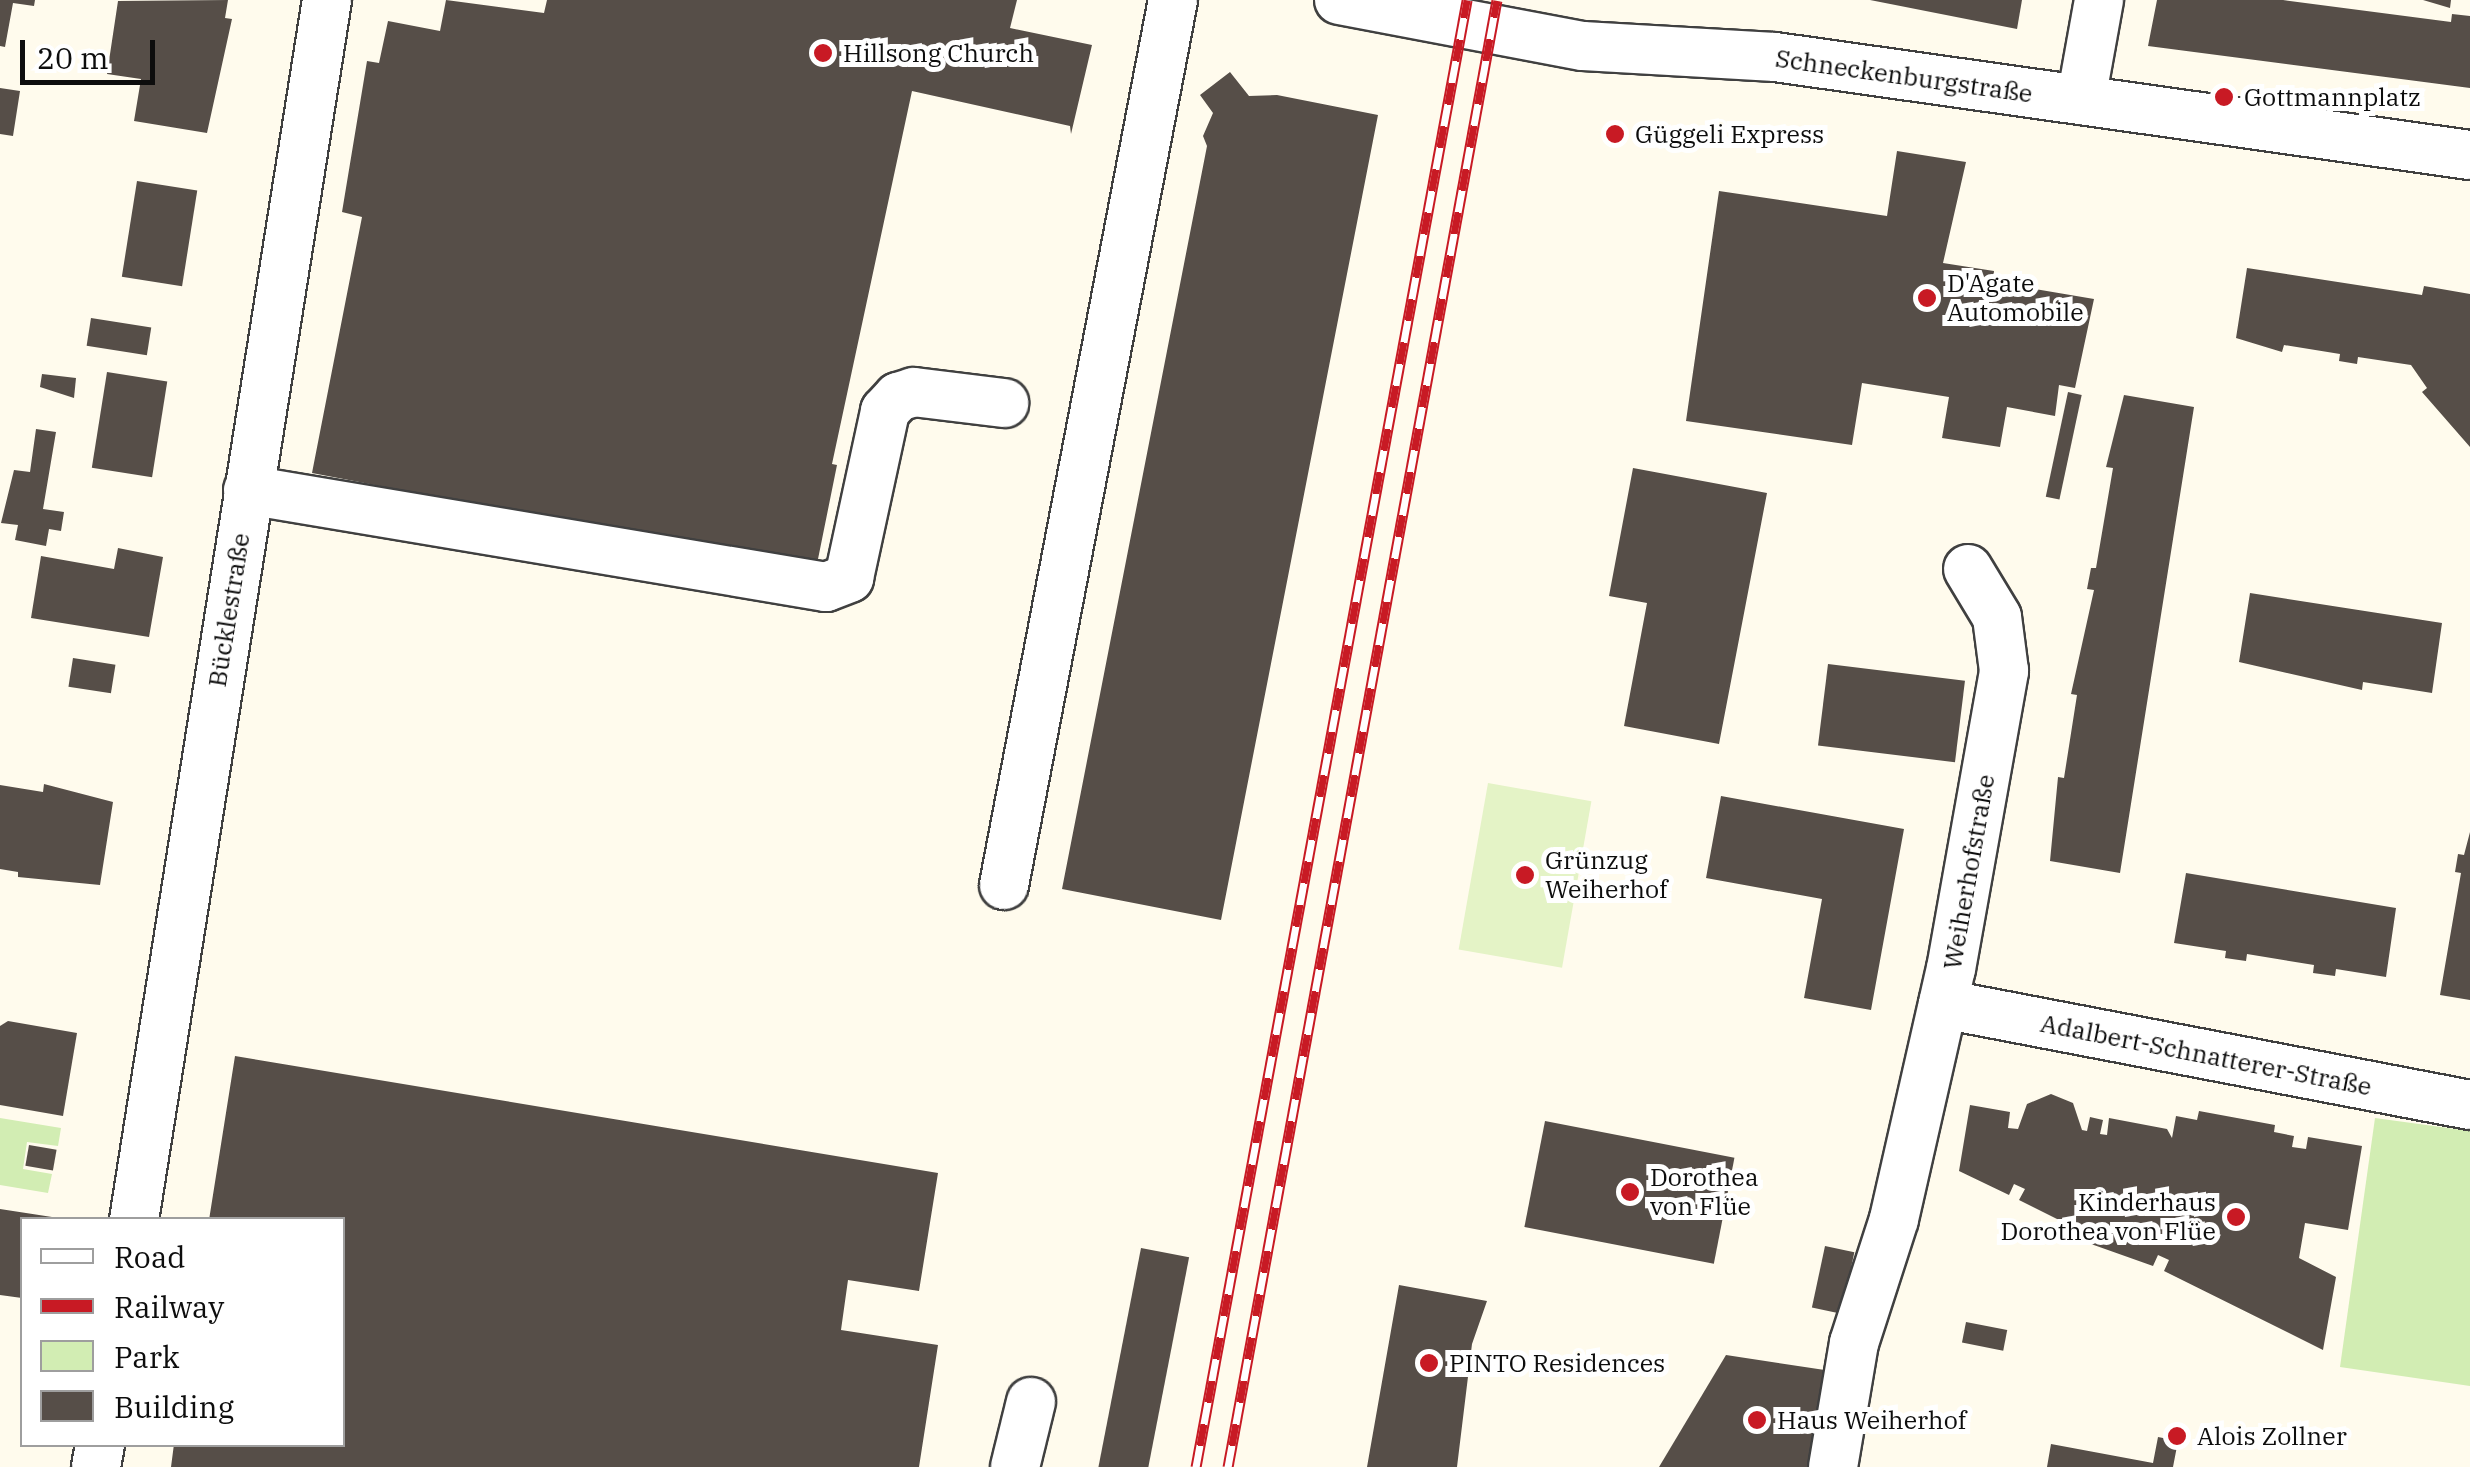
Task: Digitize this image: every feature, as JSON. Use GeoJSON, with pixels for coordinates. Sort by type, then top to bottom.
{"type":"FeatureCollection","features":[{"type":"Feature","properties":{"kind":"street","name":"Bücklestraße"},"geometry":{"type":"LineString","coordinates":[[134,1217],[327,0]]}},
{"type":"Feature","properties":{"kind":"street"},"geometry":{"type":"LineString","coordinates":[[1004,885],[1173,0]]}},
{"type":"Feature","properties":{"kind":"street","name":"Schneckenburgstraße"},"geometry":{"type":"LineString","coordinates":[[1339,0],[1614,50],[1775,57],[2470,155]]}},
{"type":"Feature","properties":{"kind":"street"},"geometry":{"type":"LineString","coordinates":[[2080,100],[2099,0]]}},
{"type":"Feature","properties":{"kind":"street"},"geometry":{"type":"LineString","coordinates":[[248,490],[826,587],[848,578],[885,411],[898,398],[914,392],[1004,403]]}},
{"type":"Feature","properties":{"kind":"street","name":"Weiherhofstraße"},"geometry":{"type":"LineString","coordinates":[[1832,1467],[1854,1344],[1902,1179],[1943,1004],[2004,670],[1996,617],[1968,568]]}},
{"type":"Feature","properties":{"kind":"street","name":"Adalbert-Schnatterer-Straße"},"geometry":{"type":"LineString","coordinates":[[1943,1004],[2470,1105]]}},
{"type":"Feature","properties":{"kind":"street"},"geometry":{"type":"LineString","coordinates":[[1015,1467],[1031,1402]]}},
{"type":"Feature","properties":{"kind":"green space","name":"Grünzug Weiherhof"},"geometry":{"type":"Polygon","coordinates":[[[1488,783],[1591,801],[1562,968],[1459,949],[1488,783]]]}},
{"type":"Feature","properties":{"kind":"green space"},"geometry":{"type":"Polygon","coordinates":[[[0,1118],[61,1128],[58,1146],[27,1142],[23,1169],[52,1174],[48,1193],[0,1185],[0,1118]]]}},
{"type":"Feature","properties":{"kind":"green space"},"geometry":{"type":"Polygon","coordinates":[[[2375,1118],[2470,1131],[2470,1386],[2340,1367],[2375,1118]]]}},
{"type":"Feature","properties":{"kind":"building"},"geometry":{"type":"Polygon","coordinates":[[[0,0],[35,0],[34,6],[13,3],[5,47],[0,46],[0,0]]]}},
{"type":"Feature","properties":{"kind":"building"},"geometry":{"type":"Polygon","coordinates":[[[228,0],[225,18],[232,19],[207,133],[134,121],[141,79],[107,74],[118,1],[228,0]]]}},
{"type":"Feature","properties":{"kind":"building"},"geometry":{"type":"Polygon","coordinates":[[[446,0],[544,13],[547,0],[1017,0],[1010,28],[1092,45],[1071,134],[1070,126],[912,91],[832,464],[837,465],[816,569],[312,473],[362,217],[342,212],[367,61],[379,63],[388,21],[440,31],[446,0]]]}},
{"type":"Feature","properties":{"kind":"building"},"geometry":{"type":"Polygon","coordinates":[[[1870,0],[2022,0],[2017,29],[1870,0]]]}},
{"type":"Feature","properties":{"kind":"building"},"geometry":{"type":"Polygon","coordinates":[[[2157,0],[2283,0],[2451,22],[2452,14],[2470,16],[2470,88],[2148,46],[2157,0]]]}},
{"type":"Feature","properties":{"kind":"building"},"geometry":{"type":"Polygon","coordinates":[[[2423,0],[2451,0],[2450,8],[2423,0]]]}},
{"type":"Feature","properties":{"kind":"building"},"geometry":{"type":"Polygon","coordinates":[[[1230,72],[1249,96],[1277,95],[1378,115],[1221,920],[1062,889],[1207,146],[1203,136],[1213,113],[1200,95],[1230,72]]]}},
{"type":"Feature","properties":{"kind":"building"},"geometry":{"type":"Polygon","coordinates":[[[0,88],[20,91],[13,136],[0,134],[0,88]]]}},
{"type":"Feature","properties":{"kind":"building"},"geometry":{"type":"Polygon","coordinates":[[[1897,151],[1966,162],[1943,263],[1994,271],[1993,282],[2094,299],[2075,388],[2059,385],[2055,416],[2007,407],[2000,447],[1942,438],[1949,397],[1862,383],[1852,445],[1686,421],[1719,191],[1887,216],[1897,151]]]}},
{"type":"Feature","properties":{"kind":"building"},"geometry":{"type":"Polygon","coordinates":[[[137,181],[197,191],[182,286],[122,277],[137,181]]]}},
{"type":"Feature","properties":{"kind":"building"},"geometry":{"type":"Polygon","coordinates":[[[2247,268],[2422,295],[2424,286],[2470,294],[2470,447],[2422,392],[2427,388],[2411,365],[2358,357],[2357,364],[2339,361],[2340,354],[2284,345],[2282,352],[2236,338],[2247,268]]]}},
{"type":"Feature","properties":{"kind":"building"},"geometry":{"type":"Polygon","coordinates":[[[91,318],[151,328],[147,355],[87,346],[91,318]]]}},
{"type":"Feature","properties":{"kind":"building"},"geometry":{"type":"Polygon","coordinates":[[[107,372],[167,382],[152,477],[92,468],[107,372]]]}},
{"type":"Feature","properties":{"kind":"building"},"geometry":{"type":"Polygon","coordinates":[[[42,374],[76,378],[74,398],[40,387],[42,374]]]}},
{"type":"Feature","properties":{"kind":"building"},"geometry":{"type":"Polygon","coordinates":[[[2068,392],[2082,395],[2059,500],[2046,497],[2068,392]]]}},
{"type":"Feature","properties":{"kind":"building"},"geometry":{"type":"Polygon","coordinates":[[[2124,395],[2194,407],[2120,873],[2050,861],[2058,777],[2064,778],[2077,695],[2071,694],[2094,590],[2087,589],[2091,568],[2096,568],[2113,468],[2106,467],[2124,395]]]}},
{"type":"Feature","properties":{"kind":"building"},"geometry":{"type":"Polygon","coordinates":[[[36,429],[56,432],[43,509],[64,512],[61,531],[49,529],[46,546],[15,540],[18,525],[1,523],[14,470],[30,472],[36,429]]]}},
{"type":"Feature","properties":{"kind":"building"},"geometry":{"type":"Polygon","coordinates":[[[1633,468],[1767,493],[1719,744],[1624,726],[1647,603],[1609,596],[1633,468]]]}},
{"type":"Feature","properties":{"kind":"building"},"geometry":{"type":"Polygon","coordinates":[[[118,548],[163,557],[149,637],[31,618],[41,556],[114,569],[118,548]]]}},
{"type":"Feature","properties":{"kind":"building"},"geometry":{"type":"Polygon","coordinates":[[[2250,593],[2442,623],[2432,693],[2363,682],[2362,690],[2239,662],[2250,593]]]}},
{"type":"Feature","properties":{"kind":"building"},"geometry":{"type":"Polygon","coordinates":[[[73,658],[115,665],[111,693],[68,687],[73,658]]]}},
{"type":"Feature","properties":{"kind":"building"},"geometry":{"type":"Polygon","coordinates":[[[1828,664],[1965,681],[1955,762],[1818,745],[1828,664]]]}},
{"type":"Feature","properties":{"kind":"building"},"geometry":{"type":"Polygon","coordinates":[[[44,784],[113,802],[100,885],[18,877],[18,872],[0,869],[0,785],[43,792],[44,784]]]}},
{"type":"Feature","properties":{"kind":"building"},"geometry":{"type":"Polygon","coordinates":[[[1721,796],[1904,829],[1871,1010],[1804,998],[1822,899],[1706,878],[1721,796]]]}},
{"type":"Feature","properties":{"kind":"building"},"geometry":{"type":"Polygon","coordinates":[[[2470,832],[2470,1000],[2440,995],[2461,873],[2455,872],[2458,854],[2464,855],[2470,832]]]}},
{"type":"Feature","properties":{"kind":"building"},"geometry":{"type":"Polygon","coordinates":[[[2186,873],[2396,908],[2386,977],[2336,969],[2335,976],[2313,973],[2314,965],[2247,954],[2246,961],[2225,958],[2226,951],[2174,943],[2186,873]]]}},
{"type":"Feature","properties":{"kind":"building"},"geometry":{"type":"Polygon","coordinates":[[[8,1021],[77,1033],[63,1116],[0,1105],[0,1026],[8,1021]]]}},
{"type":"Feature","properties":{"kind":"building"},"geometry":{"type":"Polygon","coordinates":[[[235,1056],[938,1173],[919,1291],[848,1280],[841,1330],[938,1345],[919,1467],[171,1467],[174,1447],[345,1447],[345,1217],[209,1217],[235,1056]]]}},
{"type":"Feature","properties":{"kind":"building"},"geometry":{"type":"Polygon","coordinates":[[[2051,1094],[2073,1103],[2082,1130],[2087,1131],[2090,1117],[2103,1120],[2100,1134],[2107,1135],[2109,1118],[2167,1129],[2172,1138],[2176,1116],[2197,1120],[2199,1111],[2275,1125],[2274,1132],[2294,1136],[2292,1147],[2306,1149],[2308,1137],[2362,1146],[2348,1230],[2305,1223],[2299,1258],[2336,1277],[2323,1350],[2164,1271],[2169,1260],[2158,1255],[2153,1266],[2091,1244],[2095,1238],[2019,1200],[2025,1189],[2014,1184],[2009,1195],[1959,1171],[1970,1105],[2010,1112],[2008,1128],[2018,1129],[2027,1104],[2051,1094]]]}},
{"type":"Feature","properties":{"kind":"building","name":"Dorothea von Flüe"},"geometry":{"type":"Polygon","coordinates":[[[1545,1121],[1734,1158],[1714,1264],[1524,1227],[1545,1121]]]}},
{"type":"Feature","properties":{"kind":"building"},"geometry":{"type":"Polygon","coordinates":[[[29,1145],[57,1150],[53,1171],[25,1166],[29,1145]]]}},
{"type":"Feature","properties":{"kind":"building"},"geometry":{"type":"Polygon","coordinates":[[[0,1209],[52,1217],[20,1217],[20,1298],[0,1295],[0,1209]]]}},
{"type":"Feature","properties":{"kind":"building"},"geometry":{"type":"Polygon","coordinates":[[[1825,1246],[1854,1252],[1841,1314],[1812,1308],[1825,1246]]]}},
{"type":"Feature","properties":{"kind":"building"},"geometry":{"type":"Polygon","coordinates":[[[1141,1248],[1189,1257],[1148,1467],[1098,1467],[1141,1248]]]}},
{"type":"Feature","properties":{"kind":"building","name":"PINTO Residences"},"geometry":{"type":"Polygon","coordinates":[[[1399,1285],[1487,1301],[1472,1344],[1457,1467],[1367,1467],[1399,1285]]]}},
{"type":"Feature","properties":{"kind":"building"},"geometry":{"type":"Polygon","coordinates":[[[1966,1322],[2007,1330],[2003,1351],[1962,1343],[1966,1322]]]}},
{"type":"Feature","properties":{"kind":"building","name":"Haus Weiherhof"},"geometry":{"type":"Polygon","coordinates":[[[1726,1355],[1838,1372],[1815,1467],[1659,1467],[1726,1355]]]}},
{"type":"Feature","properties":{"kind":"building"},"geometry":{"type":"Polygon","coordinates":[[[2158,1437],[2178,1441],[2173,1467],[2047,1467],[2051,1444],[2153,1463],[2158,1437]]]}},
{"type":"Feature","properties":{"kind":"railway"},"geometry":{"type":"LineString","coordinates":[[1196,1467],[1467,0]]}},
{"type":"Feature","properties":{"kind":"railway"},"geometry":{"type":"LineString","coordinates":[[1228,1467],[1497,0]]}},
{"type":"Feature","properties":{"kind":"place","name":"Hillsong Church"},"geometry":{"type":"Point","coordinates":[823,53]}},
{"type":"Feature","properties":{"kind":"place","name":"Gottmannplatz"},"geometry":{"type":"Point","coordinates":[2224,97]}},
{"type":"Feature","properties":{"kind":"place","name":"Güggeli Express"},"geometry":{"type":"Point","coordinates":[1615,134]}},
{"type":"Feature","properties":{"kind":"place","name":"D'Agate Automobile"},"geometry":{"type":"Point","coordinates":[1927,298]}},
{"type":"Feature","properties":{"kind":"place","name":"Grünzug Weiherhof"},"geometry":{"type":"Point","coordinates":[1525,875]}},
{"type":"Feature","properties":{"kind":"place","name":"Dorothea von Flüe"},"geometry":{"type":"Point","coordinates":[1630,1192]}},
{"type":"Feature","properties":{"kind":"place","name":"Kinderhaus Dorothea von Flüe"},"geometry":{"type":"Point","coordinates":[2236,1217]}},
{"type":"Feature","properties":{"kind":"place","name":"PINTO Residences"},"geometry":{"type":"Point","coordinates":[1429,1363]}},
{"type":"Feature","properties":{"kind":"place","name":"Haus Weiherhof"},"geometry":{"type":"Point","coordinates":[1757,1420]}},
{"type":"Feature","properties":{"kind":"place","name":"Alois Zollner"},"geometry":{"type":"Point","coordinates":[2177,1436]}}]}
